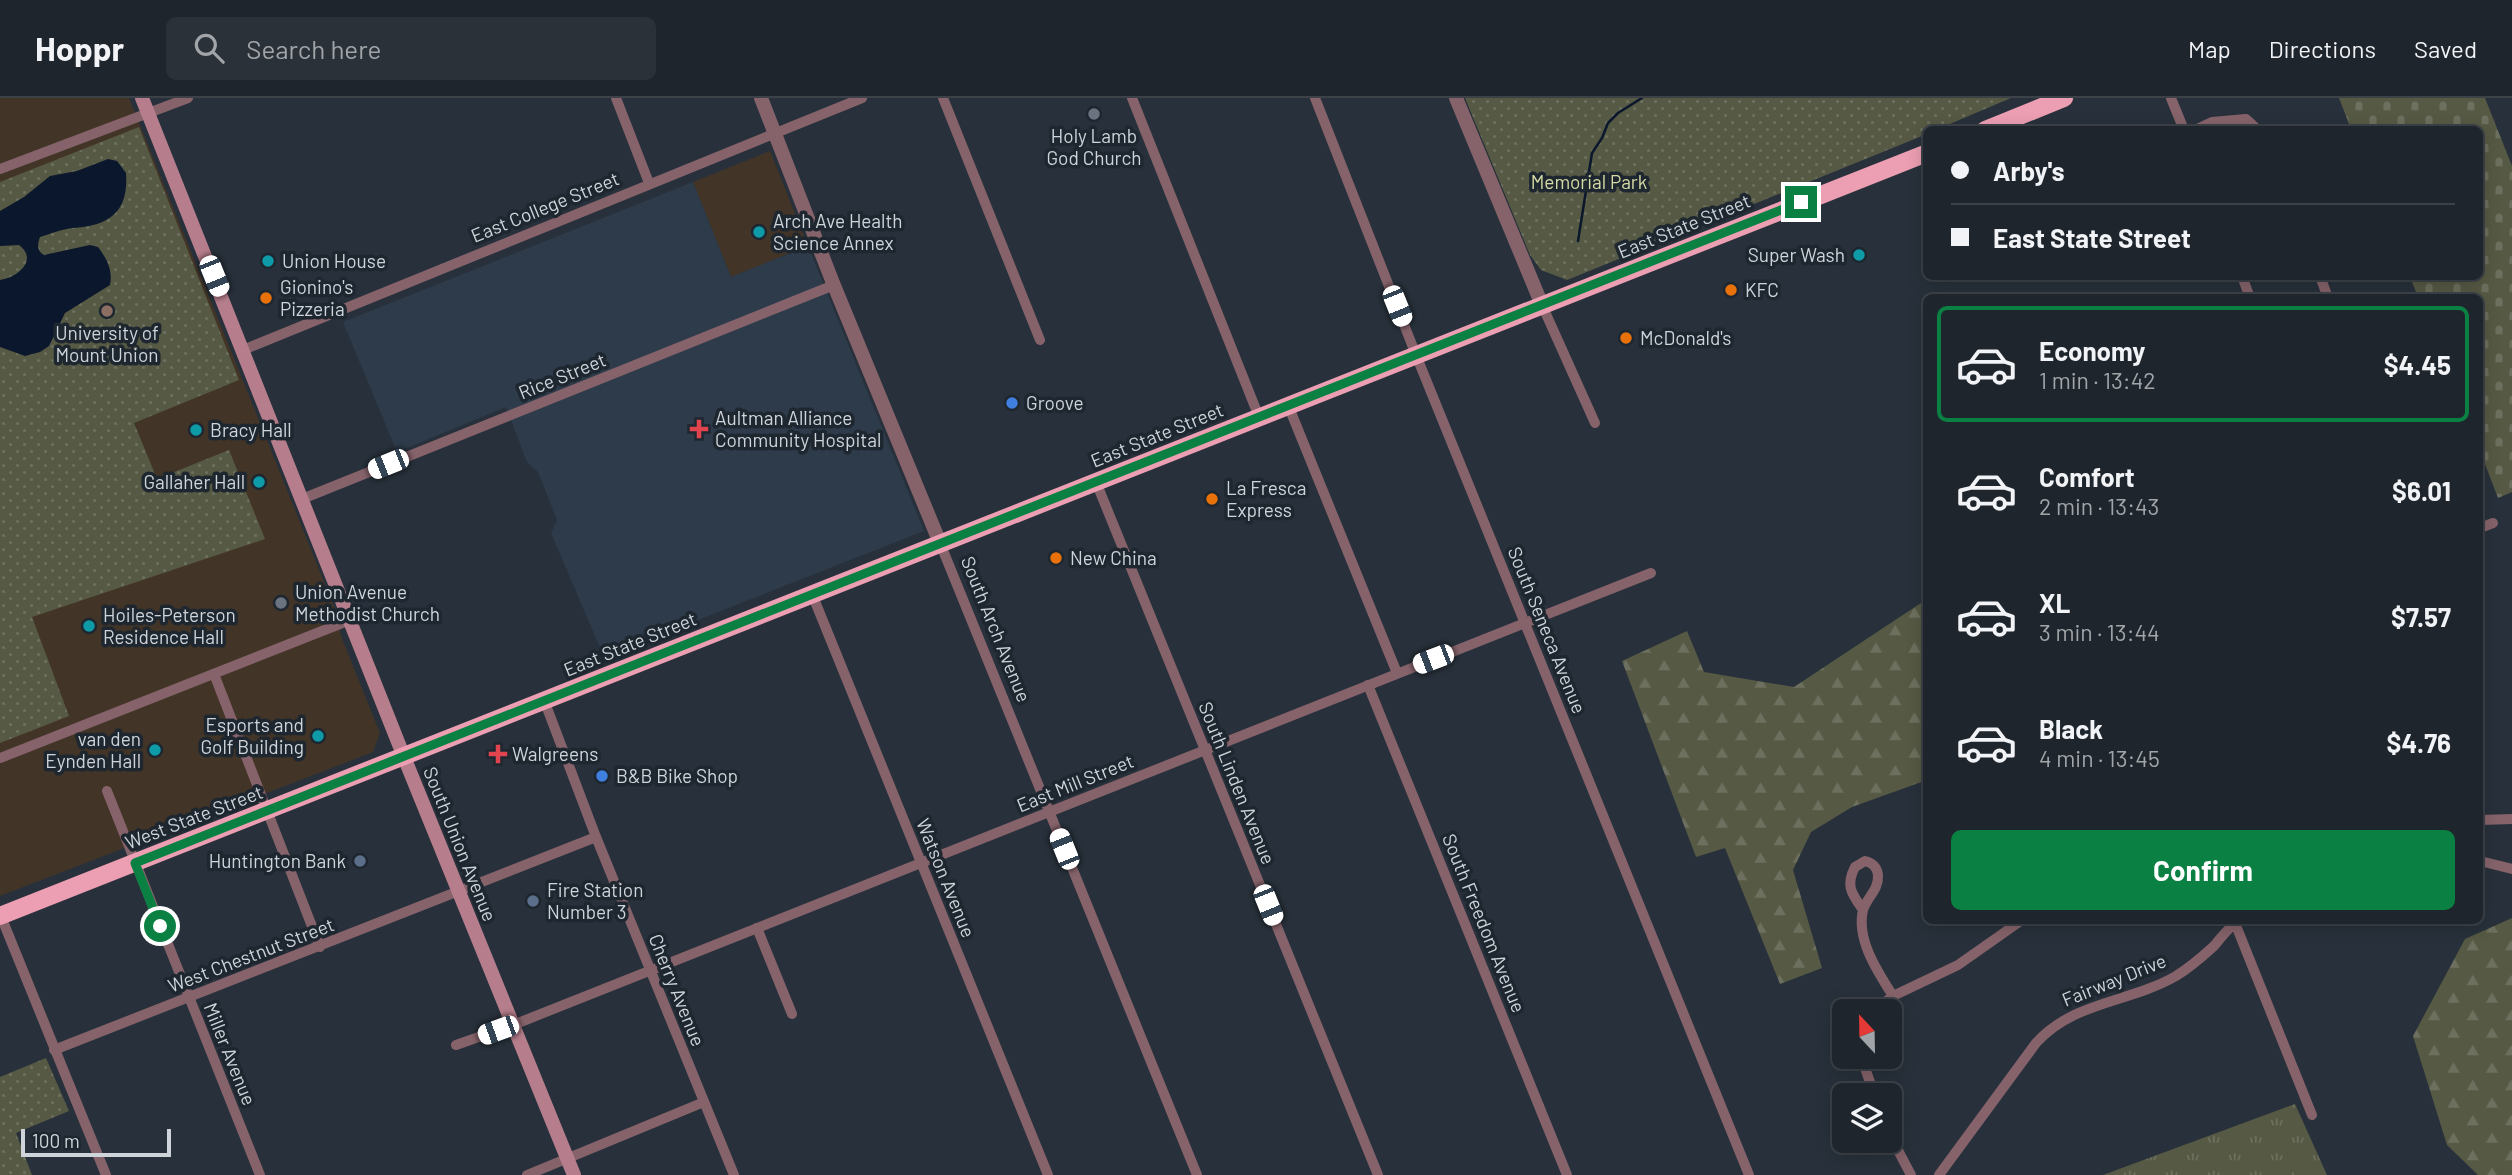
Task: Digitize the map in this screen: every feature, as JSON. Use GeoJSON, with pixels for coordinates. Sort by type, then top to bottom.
{"type":"FeatureCollection","features":[{"type":"Feature","properties":{"kind":"highway"},"geometry":{"type":"LineString","coordinates":[[1995,126],[2064,98]]}},
{"type":"Feature","properties":{"kind":"highway","name":"East State Street"},"geometry":{"type":"LineString","coordinates":[[404,757],[1923,154]]}},
{"type":"Feature","properties":{"kind":"highway","name":"West State Street"},"geometry":{"type":"LineString","coordinates":[[0,915],[404,757]]}},
{"type":"Feature","properties":{"kind":"main road","name":"South Union Avenue"},"geometry":{"type":"LineString","coordinates":[[142,98],[404,757],[575,1175]]}},
{"type":"Feature","properties":{"kind":"street"},"geometry":{"type":"LineString","coordinates":[[0,169],[188,98]]}},
{"type":"Feature","properties":{"kind":"street"},"geometry":{"type":"LineString","coordinates":[[615,98],[649,184]]}},
{"type":"Feature","properties":{"kind":"street","name":"South Arch Avenue"},"geometry":{"type":"LineString","coordinates":[[761,98],[834,285],[1197,1175]]}},
{"type":"Feature","properties":{"kind":"street","name":"East College Street"},"geometry":{"type":"LineString","coordinates":[[243,350],[862,98]]}},
{"type":"Feature","properties":{"kind":"street"},"geometry":{"type":"LineString","coordinates":[[943,98],[1040,340]]}},
{"type":"Feature","properties":{"kind":"street"},"geometry":{"type":"LineString","coordinates":[[1132,98],[1259,417]]}},
{"type":"Feature","properties":{"kind":"street","name":"South Seneca Avenue"},"geometry":{"type":"LineString","coordinates":[[1315,98],[1416,355],[1749,1175]]}},
{"type":"Feature","properties":{"kind":"street"},"geometry":{"type":"LineString","coordinates":[[1456,98],[1542,305],[1595,423]]}},
{"type":"Feature","properties":{"kind":"street"},"geometry":{"type":"LineString","coordinates":[[2171,98],[2182,126]]}},
{"type":"Feature","properties":{"kind":"street"},"geometry":{"type":"LineString","coordinates":[[2204,126],[2212,122],[2246,120],[2253,126]]}},
{"type":"Feature","properties":{"kind":"street","name":"Rice Street"},"geometry":{"type":"LineString","coordinates":[[302,499],[834,285]]}},
{"type":"Feature","properties":{"kind":"street"},"geometry":{"type":"LineString","coordinates":[[1288,405],[1396,673]]}},
{"type":"Feature","properties":{"kind":"street","name":"South Linden Avenue"},"geometry":{"type":"LineString","coordinates":[[1096,482],[1378,1175]]}},
{"type":"Feature","properties":{"kind":"street"},"geometry":{"type":"LineString","coordinates":[[2483,527],[2493,523]]}},
{"type":"Feature","properties":{"kind":"street","name":"East Mill Street"},"geometry":{"type":"LineString","coordinates":[[456,1045],[513,1025],[1651,573]]}},
{"type":"Feature","properties":{"kind":"street","name":"Watson Avenue"},"geometry":{"type":"LineString","coordinates":[[812,594],[1048,1175]]}},
{"type":"Feature","properties":{"kind":"street"},"geometry":{"type":"LineString","coordinates":[[0,758],[350,620]]}},
{"type":"Feature","properties":{"kind":"street"},"geometry":{"type":"LineString","coordinates":[[215,674],[320,947]]}},
{"type":"Feature","properties":{"kind":"street","name":"South Freedom Avenue"},"geometry":{"type":"LineString","coordinates":[[1368,685],[1567,1175]]}},
{"type":"Feature","properties":{"kind":"street","name":"Cherry Avenue"},"geometry":{"type":"LineString","coordinates":[[544,700],[596,837],[734,1175]]}},
{"type":"Feature","properties":{"kind":"street","name":"Miller Avenue"},"geometry":{"type":"LineString","coordinates":[[107,791],[260,1175]]}},
{"type":"Feature","properties":{"kind":"street"},"geometry":{"type":"LineString","coordinates":[[2483,820],[2512,819]]}},
{"type":"Feature","properties":{"kind":"street","name":"West Chestnut Street"},"geometry":{"type":"LineString","coordinates":[[54,1050],[596,837]]}},
{"type":"Feature","properties":{"kind":"street"},"geometry":{"type":"LineString","coordinates":[[2483,862],[2512,869]]}},
{"type":"Feature","properties":{"kind":"street"},"geometry":{"type":"LineString","coordinates":[[1863,910],[1866,942],[1871,959],[1893,996]]}},
{"type":"Feature","properties":{"kind":"street"},"geometry":{"type":"LineString","coordinates":[[0,915],[106,1175]]}},
{"type":"Feature","properties":{"kind":"street"},"geometry":{"type":"LineString","coordinates":[[2003,924],[2008,932]]}},
{"type":"Feature","properties":{"kind":"street"},"geometry":{"type":"LineString","coordinates":[[1889,999],[1958,965],[2017,924]]}},
{"type":"Feature","properties":{"kind":"street","name":"Fairway Drive"},"geometry":{"type":"LineString","coordinates":[[1940,1175],[2036,1043],[2053,1027],[2075,1013],[2175,976],[2203,956],[2234,926],[2312,1115]]}},
{"type":"Feature","properties":{"kind":"street"},"geometry":{"type":"LineString","coordinates":[[757,928],[792,1014]]}},
{"type":"Feature","properties":{"kind":"street"},"geometry":{"type":"LineString","coordinates":[[527,1175],[704,1102]]}},
{"type":"Feature","properties":{"kind":"street"},"geometry":{"type":"LineString","coordinates":[[1899,1153],[1911,1175]]}},
{"type":"Feature","properties":{"kind":"shaded area","name":"University of Mount Union"},"geometry":{"type":"Polygon","coordinates":[[[0,98],[129,98],[337,614],[341,636],[380,733],[373,752],[0,896],[0,98]]]}},
{"type":"Feature","properties":{"kind":"shaded area"},"geometry":{"type":"Polygon","coordinates":[[[770,151],[808,246],[731,277],[693,182],[770,151]]]}},
{"type":"Feature","properties":{"kind":"shaded area"},"geometry":{"type":"Polygon","coordinates":[[[108,159],[117,161],[126,173],[124,198],[114,215],[96,224],[65,229],[40,237],[38,245],[44,255],[90,245],[98,247],[111,274],[110,285],[65,313],[49,346],[40,352],[25,356],[0,347],[0,280],[19,272],[27,257],[19,245],[0,246],[0,211],[24,197],[50,176],[77,171],[108,159]]]}},
{"type":"Feature","properties":{"kind":"shaded area","name":"Aultman Alliance Community Hospital"},"geometry":{"type":"Polygon","coordinates":[[[693,182],[731,277],[808,246],[924,531],[604,657],[551,533],[557,520],[538,472],[527,462],[506,407],[397,452],[343,322],[693,182]]]}},
{"type":"Feature","properties":{"kind":"green space","name":"Memorial Park"},"geometry":{"type":"Polygon","coordinates":[[[1465,98],[2011,98],[1945,126],[1923,126],[1923,136],[1567,280],[1541,270],[1530,255],[1465,98]]]}},
{"type":"Feature","properties":{"kind":"green space"},"geometry":{"type":"Polygon","coordinates":[[[2339,98],[2485,98],[2512,166],[2512,492],[2498,498],[2483,459],[2483,294],[2417,294],[2411,280],[2483,280],[2483,126],[2350,126],[2339,98]]]}},
{"type":"Feature","properties":{"kind":"green space"},"geometry":{"type":"Polygon","coordinates":[[[139,127],[239,380],[134,423],[157,479],[229,450],[265,539],[32,617],[69,716],[0,743],[0,182],[139,127]]]}},
{"type":"Feature","properties":{"kind":"green space"},"geometry":{"type":"Polygon","coordinates":[[[1923,602],[1923,781],[1852,807],[1811,832],[1793,870],[1822,968],[1780,984],[1725,848],[1696,857],[1622,661],[1687,631],[1704,672],[1794,687],[1923,602]]]}},
{"type":"Feature","properties":{"kind":"green space"},"geometry":{"type":"Polygon","coordinates":[[[2512,918],[2512,1175],[2478,1175],[2447,1145],[2413,1036],[2465,939],[2512,918]]]}},
{"type":"Feature","properties":{"kind":"green space"},"geometry":{"type":"Polygon","coordinates":[[[46,1058],[69,1111],[16,1133],[32,1175],[0,1175],[0,1077],[46,1058]]]}},
{"type":"Feature","properties":{"kind":"green space"},"geometry":{"type":"Polygon","coordinates":[[[2295,1104],[2327,1175],[2103,1175],[2295,1104]]]}},
{"type":"Feature","properties":{"kind":"green space"},"geometry":{"type":"Polygon","coordinates":[[[2301,1144],[2313,1175],[2295,1175],[2286,1150],[2301,1144]]]}},
{"type":"Feature","properties":{"kind":"waterway"},"geometry":{"type":"LineString","coordinates":[[1578,241],[1592,153],[1608,123],[1618,113],[1642,98]]}},
{"type":"Feature","properties":{"kind":"place","name":"Holy Lamb God Church"},"geometry":{"type":"Point","coordinates":[1094,114]}},
{"type":"Feature","properties":{"kind":"place","name":"Arch Ave Health Science Annex"},"geometry":{"type":"Point","coordinates":[759,232]}},
{"type":"Feature","properties":{"kind":"place","name":"Super Wash"},"geometry":{"type":"Point","coordinates":[1859,255]}},
{"type":"Feature","properties":{"kind":"place","name":"Union House"},"geometry":{"type":"Point","coordinates":[268,261]}},
{"type":"Feature","properties":{"kind":"place","name":"KFC"},"geometry":{"type":"Point","coordinates":[1731,290]}},
{"type":"Feature","properties":{"kind":"place","name":"Gionino's Pizzeria"},"geometry":{"type":"Point","coordinates":[266,298]}},
{"type":"Feature","properties":{"kind":"place","name":"University of Mount Union"},"geometry":{"type":"Point","coordinates":[107,311]}},
{"type":"Feature","properties":{"kind":"place","name":"McDonald's"},"geometry":{"type":"Point","coordinates":[1626,338]}},
{"type":"Feature","properties":{"kind":"place","name":"Groove"},"geometry":{"type":"Point","coordinates":[1012,403]}},
{"type":"Feature","properties":{"kind":"place","name":"Aultman Alliance Community Hospital"},"geometry":{"type":"Point","coordinates":[699,429]}},
{"type":"Feature","properties":{"kind":"place","name":"Bracy Hall"},"geometry":{"type":"Point","coordinates":[196,430]}},
{"type":"Feature","properties":{"kind":"place","name":"Gallaher Hall"},"geometry":{"type":"Point","coordinates":[259,482]}},
{"type":"Feature","properties":{"kind":"place","name":"La Fresca Express"},"geometry":{"type":"Point","coordinates":[1212,499]}},
{"type":"Feature","properties":{"kind":"place","name":"New China"},"geometry":{"type":"Point","coordinates":[1056,558]}},
{"type":"Feature","properties":{"kind":"place","name":"Union Avenue Methodist Church"},"geometry":{"type":"Point","coordinates":[281,603]}},
{"type":"Feature","properties":{"kind":"place","name":"Hoiles-Peterson Residence Hall"},"geometry":{"type":"Point","coordinates":[89,626]}},
{"type":"Feature","properties":{"kind":"place","name":"Esports and Golf Building"},"geometry":{"type":"Point","coordinates":[318,736]}},
{"type":"Feature","properties":{"kind":"place","name":"van den Eynden Hall"},"geometry":{"type":"Point","coordinates":[155,750]}},
{"type":"Feature","properties":{"kind":"place","name":"Walgreens"},"geometry":{"type":"Point","coordinates":[498,754]}},
{"type":"Feature","properties":{"kind":"place","name":"B&B Bike Shop"},"geometry":{"type":"Point","coordinates":[602,776]}},
{"type":"Feature","properties":{"kind":"place","name":"Huntington Bank"},"geometry":{"type":"Point","coordinates":[360,861]}},
{"type":"Feature","properties":{"kind":"place","name":"Fire Station Number 3"},"geometry":{"type":"Point","coordinates":[533,901]}},
{"type":"Feature","properties":{"kind":"route"},"geometry":{"type":"LineString","coordinates":[[160,926],[135,863],[1801,202]]}}]}
